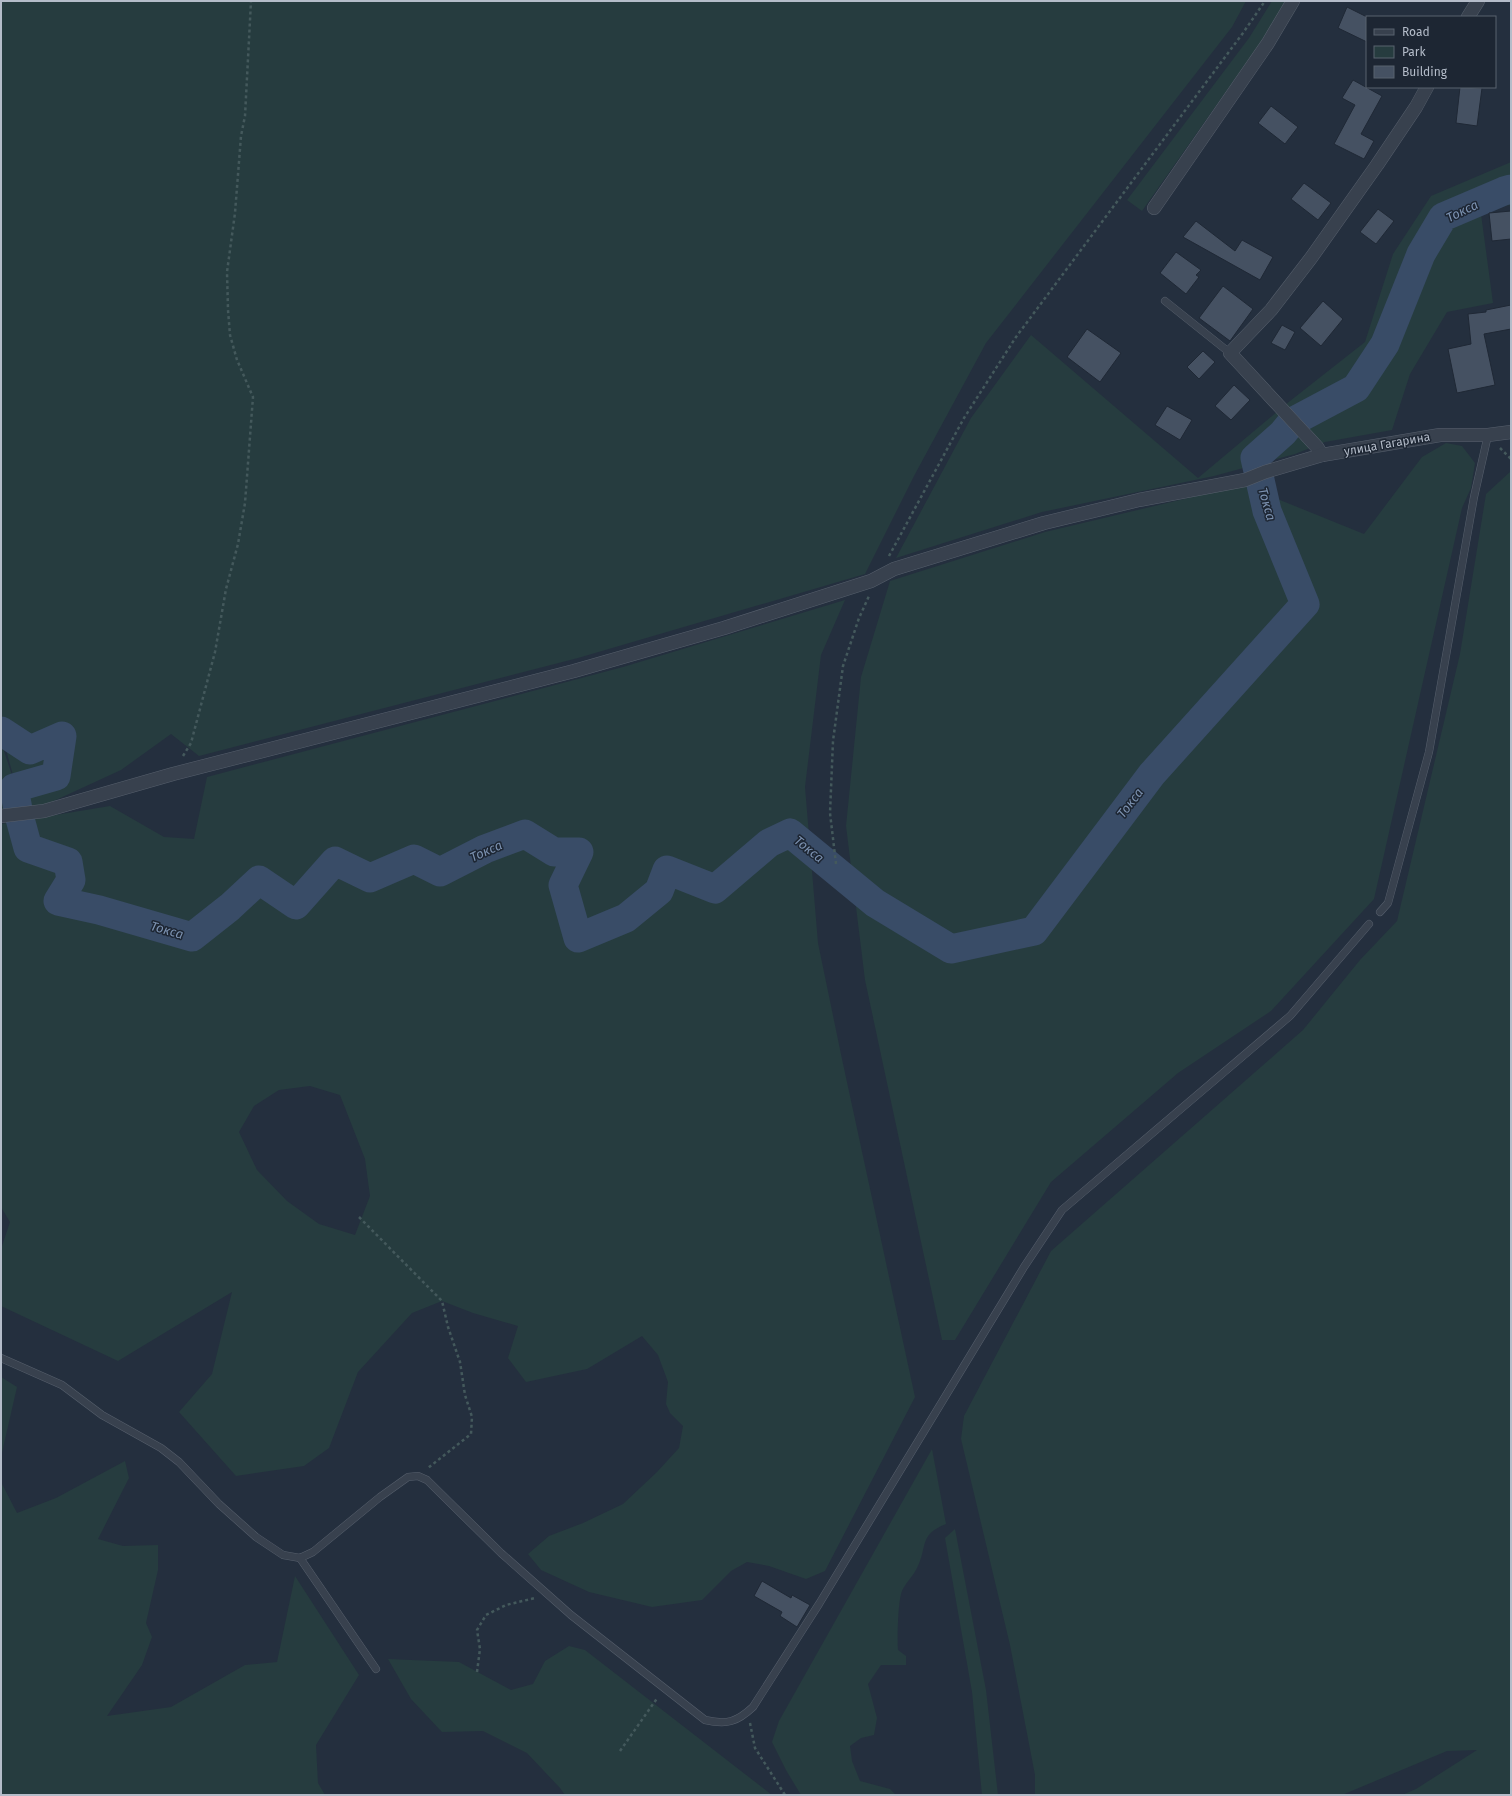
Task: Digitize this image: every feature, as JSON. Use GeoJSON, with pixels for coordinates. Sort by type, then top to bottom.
{"type":"FeatureCollection","features":[{"type":"Feature","properties":{"kind":"street"},"geometry":{"type":"LineString","coordinates":[[1154,208],[1268,43],[1293,1]]}},
{"type":"Feature","properties":{"kind":"street"},"geometry":{"type":"LineString","coordinates":[[1469,16],[1478,1]]}},
{"type":"Feature","properties":{"kind":"street"},"geometry":{"type":"LineString","coordinates":[[1322,455],[1317,447],[1230,353],[1271,310],[1311,258],[1377,165],[1416,107],[1426,88]]}},
{"type":"Feature","properties":{"kind":"street","name":"улица Гагарина"},"geometry":{"type":"LineString","coordinates":[[1,816],[44,810],[174,774],[574,671],[731,626],[871,581],[894,570],[1044,523],[1139,500],[1246,480],[1265,472],[1322,455],[1440,434],[1488,435],[1511,432]]}},
{"type":"Feature","properties":{"kind":"lane"},"geometry":{"type":"LineString","coordinates":[[1165,300],[1230,353]]}},
{"type":"Feature","properties":{"kind":"lane"},"geometry":{"type":"LineString","coordinates":[[1380,912],[1388,903],[1429,752],[1474,497],[1488,435]]}},
{"type":"Feature","properties":{"kind":"lane"},"geometry":{"type":"LineString","coordinates":[[1,1358],[62,1385],[102,1415],[161,1448],[179,1462],[219,1504],[256,1537],[283,1555],[300,1558],[313,1552],[408,1477],[418,1476],[427,1480],[496,1548],[571,1615],[705,1720],[720,1724],[732,1722],[744,1716],[753,1707],[819,1604],[1024,1267],[1062,1210],[1290,1016],[1369,924]]}},
{"type":"Feature","properties":{"kind":"lane"},"geometry":{"type":"LineString","coordinates":[[300,1558],[376,1669]]}},
{"type":"Feature","properties":{"kind":"path"},"geometry":{"type":"LineString","coordinates":[[174,774],[190,743],[201,706],[215,652],[226,589],[238,544],[245,503],[253,397],[237,360],[230,335],[227,272],[235,213],[244,116],[251,1]]}},
{"type":"Feature","properties":{"kind":"path"},"geometry":{"type":"LineString","coordinates":[[836,864],[830,813],[833,741],[843,666],[859,618],[879,576],[964,418],[1016,337],[1243,33],[1264,1]]}},
{"type":"Feature","properties":{"kind":"path"},"geometry":{"type":"LineString","coordinates":[[359,1217],[442,1301],[448,1327],[460,1362],[465,1395],[472,1418],[470,1434],[418,1476]]}},
{"type":"Feature","properties":{"kind":"path"},"geometry":{"type":"LineString","coordinates":[[477,1672],[480,1648],[477,1630],[486,1615],[506,1604],[549,1595]]}},
{"type":"Feature","properties":{"kind":"path"},"geometry":{"type":"LineString","coordinates":[[620,1751],[664,1688]]}},
{"type":"Feature","properties":{"kind":"path"},"geometry":{"type":"LineString","coordinates":[[753,1707],[750,1720],[755,1748],[785,1795]]}},
{"type":"Feature","properties":{"kind":"green space"},"geometry":{"type":"Polygon","coordinates":[[[1,1],[1246,1],[1232,27],[986,343],[914,476],[865,574],[578,658],[199,756],[171,734],[121,770],[45,805],[1,810],[1,742],[18,793],[1,732],[1,1]]]}},
{"type":"Feature","properties":{"kind":"green space"},"geometry":{"type":"Polygon","coordinates":[[[1272,1],[1287,1],[1272,26],[1142,211],[1127,200],[1249,38],[1272,1]]]}},
{"type":"Feature","properties":{"kind":"green space"},"geometry":{"type":"Polygon","coordinates":[[[1511,162],[1511,205],[1487,208],[1481,214],[1493,303],[1447,312],[1410,374],[1392,430],[1325,442],[1295,454],[1214,476],[1042,512],[896,558],[971,418],[1031,335],[1198,478],[1290,401],[1365,342],[1393,254],[1431,196],[1511,162]]]}},
{"type":"Feature","properties":{"kind":"green space"},"geometry":{"type":"Polygon","coordinates":[[[1446,443],[1462,446],[1475,463],[1471,488],[1462,508],[1374,899],[1271,1011],[1178,1073],[1051,1182],[955,1340],[942,1340],[865,980],[846,826],[861,677],[890,581],[1045,532],[1243,485],[1364,534],[1422,457],[1446,443]]]}},
{"type":"Feature","properties":{"kind":"green space"},"geometry":{"type":"Polygon","coordinates":[[[1511,471],[1511,1795],[1402,1795],[1416,1789],[1477,1750],[1447,1751],[1342,1795],[1035,1795],[1035,1775],[1010,1645],[961,1439],[964,1416],[1051,1251],[1303,1030],[1360,960],[1397,921],[1460,654],[1486,494],[1511,471]]]}},
{"type":"Feature","properties":{"kind":"green space"},"geometry":{"type":"Polygon","coordinates":[[[845,600],[821,655],[805,787],[818,943],[915,1397],[825,1571],[806,1579],[769,1566],[747,1562],[731,1571],[702,1600],[652,1607],[589,1592],[541,1570],[528,1554],[549,1536],[583,1523],[623,1504],[657,1472],[679,1448],[683,1426],[670,1413],[666,1404],[668,1382],[658,1355],[642,1336],[587,1369],[526,1382],[508,1358],[518,1326],[473,1313],[442,1301],[412,1313],[358,1372],[329,1448],[304,1466],[236,1476],[179,1412],[212,1374],[232,1292],[118,1361],[1,1306],[1,1249],[10,1222],[1,1207],[1,824],[110,806],[164,837],[194,839],[207,777],[623,667],[845,600]],[[310,1086],[279,1090],[254,1106],[239,1132],[257,1170],[287,1201],[319,1224],[355,1235],[370,1196],[365,1159],[340,1095],[310,1086]]]}},
{"type":"Feature","properties":{"kind":"green space"},"geometry":{"type":"Polygon","coordinates":[[[1,1377],[17,1387],[1,1457],[1,1377]]]}},
{"type":"Feature","properties":{"kind":"green space"},"geometry":{"type":"Polygon","coordinates":[[[932,1449],[946,1524],[937,1528],[927,1537],[917,1568],[901,1594],[898,1622],[898,1650],[906,1656],[906,1665],[881,1665],[868,1684],[877,1718],[874,1735],[861,1738],[850,1746],[852,1761],[860,1781],[890,1789],[896,1795],[801,1795],[772,1742],[779,1721],[932,1449]]]}},
{"type":"Feature","properties":{"kind":"green space"},"geometry":{"type":"Polygon","coordinates":[[[125,1461],[129,1478],[98,1539],[123,1546],[158,1545],[158,1570],[146,1623],[152,1637],[142,1665],[107,1716],[171,1707],[245,1665],[277,1662],[295,1576],[359,1675],[316,1745],[318,1783],[325,1795],[1,1795],[1,1482],[17,1513],[56,1498],[125,1461]]]}},
{"type":"Feature","properties":{"kind":"green space"},"geometry":{"type":"Polygon","coordinates":[[[955,1529],[986,1690],[998,1795],[982,1795],[972,1692],[945,1538],[955,1529]]]}},
{"type":"Feature","properties":{"kind":"green space"},"geometry":{"type":"Polygon","coordinates":[[[569,1646],[585,1650],[772,1795],[565,1795],[527,1753],[483,1731],[442,1732],[411,1699],[388,1659],[459,1662],[511,1690],[533,1684],[545,1661],[569,1646]]]}},
{"type":"Feature","properties":{"kind":"building"},"geometry":{"type":"Polygon","coordinates":[[[1347,7],[1366,16],[1366,42],[1338,28],[1347,7]]]}},
{"type":"Feature","properties":{"kind":"building"},"geometry":{"type":"Polygon","coordinates":[[[1353,80],[1382,96],[1361,134],[1374,141],[1364,159],[1334,144],[1355,105],[1342,98],[1353,80]]]}},
{"type":"Feature","properties":{"kind":"building"},"geometry":{"type":"Polygon","coordinates":[[[1460,88],[1482,88],[1477,126],[1456,123],[1460,88]]]}},
{"type":"Feature","properties":{"kind":"building"},"geometry":{"type":"Polygon","coordinates":[[[1271,106],[1298,127],[1285,144],[1258,123],[1271,106]]]}},
{"type":"Feature","properties":{"kind":"building"},"geometry":{"type":"Polygon","coordinates":[[[1304,183],[1331,203],[1318,220],[1291,199],[1304,183]]]}},
{"type":"Feature","properties":{"kind":"building"},"geometry":{"type":"Polygon","coordinates":[[[1378,209],[1394,221],[1376,244],[1360,232],[1378,209]]]}},
{"type":"Feature","properties":{"kind":"building"},"geometry":{"type":"Polygon","coordinates":[[[1511,211],[1511,239],[1492,241],[1489,213],[1511,211]]]}},
{"type":"Feature","properties":{"kind":"building"},"geometry":{"type":"Polygon","coordinates":[[[1196,221],[1235,251],[1242,240],[1273,257],[1260,280],[1183,237],[1196,221]]]}},
{"type":"Feature","properties":{"kind":"building"},"geometry":{"type":"Polygon","coordinates":[[[1176,252],[1201,270],[1196,275],[1199,277],[1186,294],[1160,273],[1176,252]]]}},
{"type":"Feature","properties":{"kind":"building"},"geometry":{"type":"Polygon","coordinates":[[[1223,286],[1253,309],[1230,341],[1199,318],[1223,286]]]}},
{"type":"Feature","properties":{"kind":"building"},"geometry":{"type":"Polygon","coordinates":[[[1323,301],[1343,319],[1321,346],[1300,328],[1323,301]]]}},
{"type":"Feature","properties":{"kind":"building"},"geometry":{"type":"Polygon","coordinates":[[[1511,305],[1511,329],[1484,334],[1495,385],[1457,393],[1448,349],[1471,344],[1468,314],[1486,312],[1486,310],[1511,305]]]}},
{"type":"Feature","properties":{"kind":"building"},"geometry":{"type":"Polygon","coordinates":[[[1282,325],[1295,332],[1285,350],[1271,343],[1282,325]]]}},
{"type":"Feature","properties":{"kind":"building"},"geometry":{"type":"Polygon","coordinates":[[[1087,329],[1121,353],[1100,382],[1067,357],[1087,329]]]}},
{"type":"Feature","properties":{"kind":"building"},"geometry":{"type":"Polygon","coordinates":[[[1203,351],[1215,362],[1199,379],[1187,367],[1203,351]]]}},
{"type":"Feature","properties":{"kind":"building"},"geometry":{"type":"Polygon","coordinates":[[[1234,385],[1250,400],[1231,420],[1215,406],[1234,385]]]}},
{"type":"Feature","properties":{"kind":"building"},"geometry":{"type":"Polygon","coordinates":[[[1167,406],[1192,420],[1180,440],[1155,425],[1167,406]]]}},
{"type":"Feature","properties":{"kind":"building"},"geometry":{"type":"Polygon","coordinates":[[[762,1581],[791,1598],[792,1595],[810,1605],[797,1627],[780,1616],[782,1612],[754,1596],[762,1581]]]}},
{"type":"Feature","properties":{"kind":"waterway","name":"Токса"},"geometry":{"type":"LineString","coordinates":[[1,731],[30,750],[62,736],[56,776],[14,788],[19,815],[28,848],[68,862],[71,880],[58,901],[99,910],[192,937],[230,907],[259,880],[296,905],[335,861],[370,878],[414,859],[440,872],[485,849],[525,834],[554,852],[579,852],[563,885],[578,938],[626,918],[659,891],[667,870],[715,889],[769,843],[790,833],[875,903],[951,949],[1034,931],[1152,774],[1305,604],[1267,511],[1255,458],[1283,433],[1292,422],[1356,388],[1385,344],[1421,254],[1443,217],[1511,189]]}}]}
